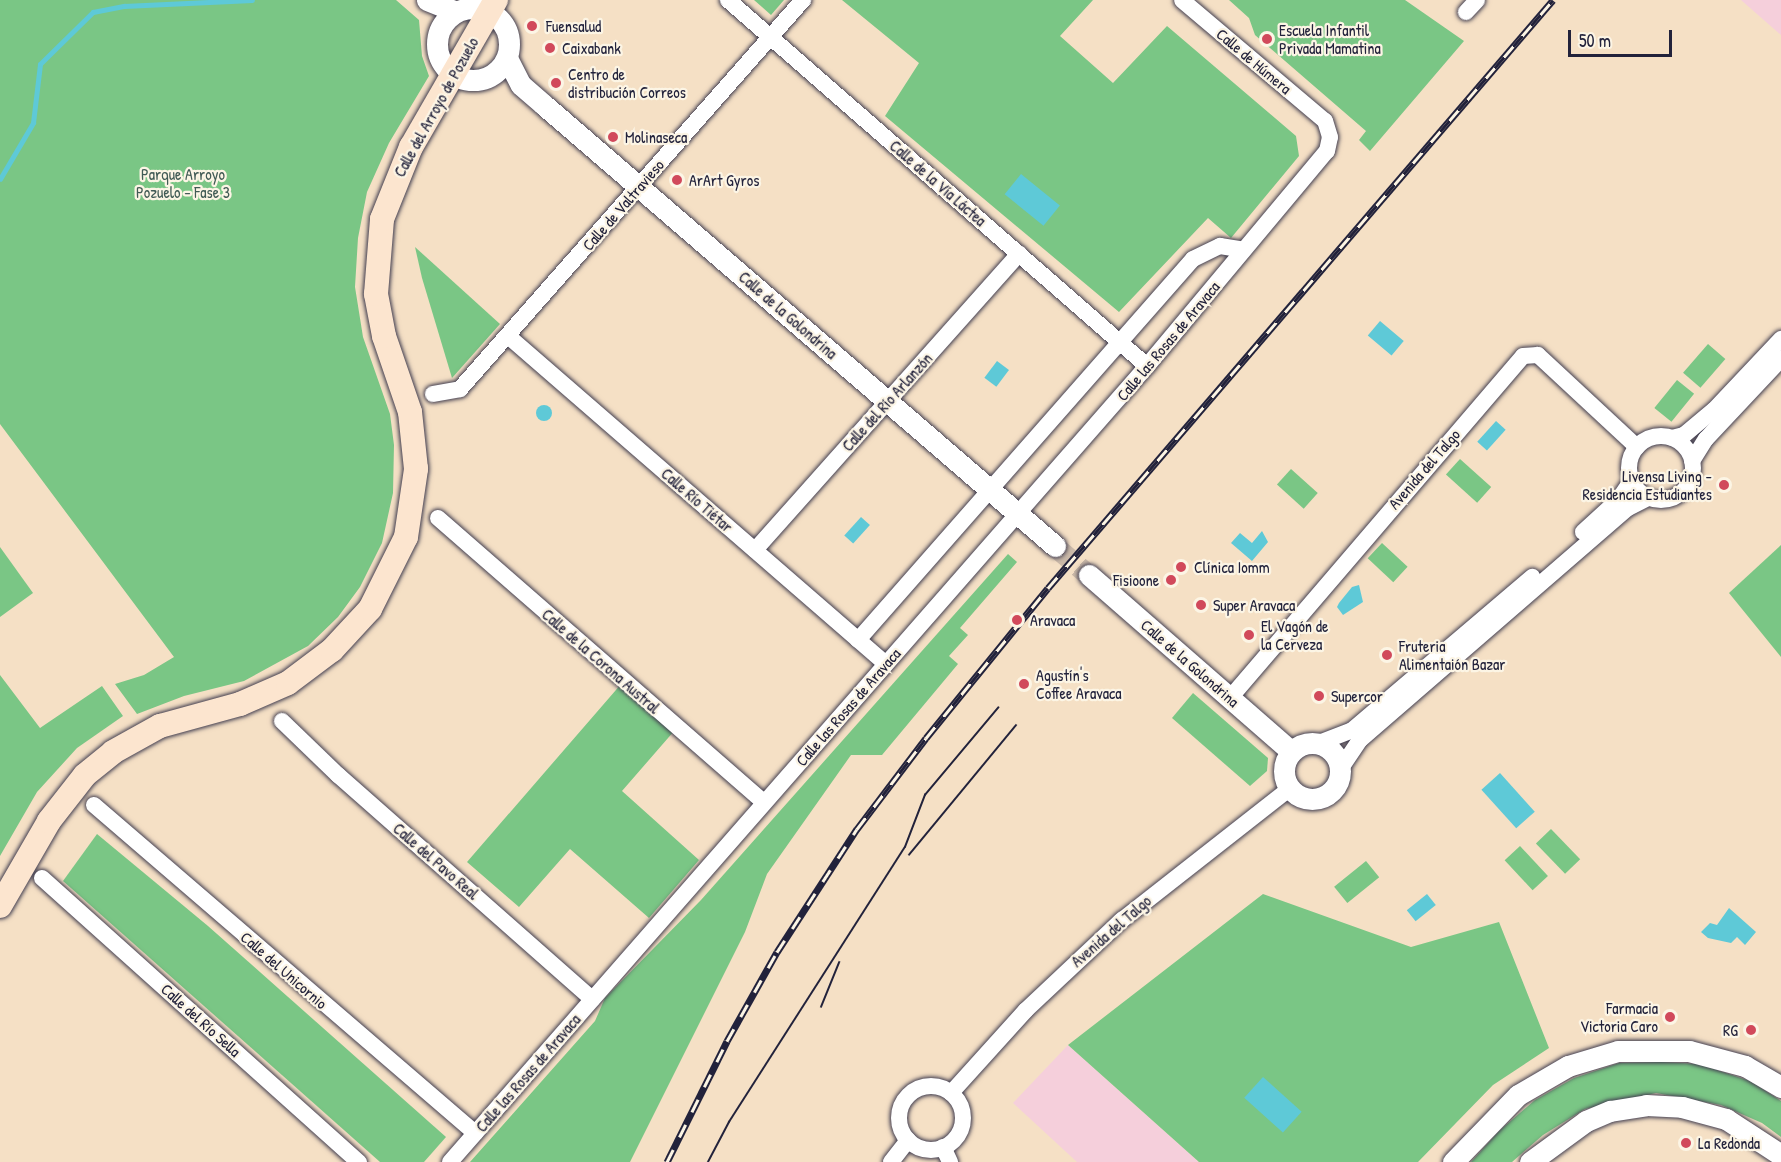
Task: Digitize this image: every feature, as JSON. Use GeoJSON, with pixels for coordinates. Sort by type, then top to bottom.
{"type":"FeatureCollection","features":[{"type":"Feature","properties":{"kind":"main road","name":"Calle del Arroyo de Pozuelo"},"geometry":{"type":"LineString","coordinates":[[0,906],[49,821],[92,770],[160,726],[240,704],[288,683],[332,650],[370,609],[406,537],[416,469],[410,412],[379,315],[378,245],[395,181],[493,6]]}},
{"type":"Feature","properties":{"kind":"street","name":"Calle de la Vía Láctea"},"geometry":{"type":"LineString","coordinates":[[728,0],[1148,366]]}},
{"type":"Feature","properties":{"kind":"street","name":"Calle de Valtravieso"},"geometry":{"type":"LineString","coordinates":[[433,394],[460,389],[803,0]]}},
{"type":"Feature","properties":{"kind":"street","name":"Calle de Húmera"},"geometry":{"type":"LineString","coordinates":[[1182,0],[1325,121]]}},
{"type":"Feature","properties":{"kind":"street"},"geometry":{"type":"LineString","coordinates":[[428,1],[456,12],[493,6],[508,33],[507,58],[492,75],[472,80],[453,74],[439,54],[440,30],[428,1]]}},
{"type":"Feature","properties":{"kind":"street"},"geometry":{"type":"LineString","coordinates":[[440,30],[456,12]]}},
{"type":"Feature","properties":{"kind":"street","name":"Calle de la Golondrina"},"geometry":{"type":"LineString","coordinates":[[507,58],[521,84],[1055,546]]}},
{"type":"Feature","properties":{"kind":"street","name":"Calle de la Golondrina"},"geometry":{"type":"LineString","coordinates":[[492,75],[521,84]]}},
{"type":"Feature","properties":{"kind":"street","name":"Calle las Rosas de Aravaca"},"geometry":{"type":"LineString","coordinates":[[450,1162],[1148,366],[1327,152],[1330,136],[1325,121]]}},
{"type":"Feature","properties":{"kind":"street","name":"Calle las Rosas de Aravaca"},"geometry":{"type":"LineString","coordinates":[[858,640],[1193,259],[1220,246],[1244,250]]}},
{"type":"Feature","properties":{"kind":"street","name":"Calle del Río Arlanzón"},"geometry":{"type":"LineString","coordinates":[[755,550],[1019,254]]}},
{"type":"Feature","properties":{"kind":"street","name":"Calle Río Tiétar"},"geometry":{"type":"LineString","coordinates":[[508,336],[886,664]]}},
{"type":"Feature","properties":{"kind":"street"},"geometry":{"type":"LineString","coordinates":[[1648,498],[1631,481],[1629,463],[1637,447],[1653,437],[1672,438],[1684,435],[1714,410],[1781,339]]}},
{"type":"Feature","properties":{"kind":"street","name":"Avenida del Talgo"},"geometry":{"type":"LineString","coordinates":[[1230,698],[1523,356],[1538,355],[1637,447]]}},
{"type":"Feature","properties":{"kind":"street"},"geometry":{"type":"LineString","coordinates":[[1631,481],[1604,513],[1433,663],[1351,731],[1319,743],[1303,744],[1291,751],[1284,769],[1289,789],[1301,797],[1320,798],[1336,787],[1341,768],[1360,740],[1628,507],[1648,498],[1666,500],[1682,492],[1691,478],[1692,461],[1706,439],[1781,359]]}},
{"type":"Feature","properties":{"kind":"street"},"geometry":{"type":"LineString","coordinates":[[1672,438],[1681,444],[1692,461]]}},
{"type":"Feature","properties":{"kind":"street","name":"Calle de la Corona Austral"},"geometry":{"type":"LineString","coordinates":[[438,518],[764,802]]}},
{"type":"Feature","properties":{"kind":"street","name":"Calle de la Golondrina"},"geometry":{"type":"LineString","coordinates":[[1089,575],[1291,751]]}},
{"type":"Feature","properties":{"kind":"street","name":"Calle del Pavo Real"},"geometry":{"type":"LineString","coordinates":[[282,721],[338,775],[592,999]]}},
{"type":"Feature","properties":{"kind":"street"},"geometry":{"type":"LineString","coordinates":[[1319,743],[1334,752],[1341,768]]}},
{"type":"Feature","properties":{"kind":"street","name":"Avenida del Talgo"},"geometry":{"type":"LineString","coordinates":[[951,1093],[1026,1010],[1122,920],[1289,789]]}},
{"type":"Feature","properties":{"kind":"street","name":"Calle del Unicornio"},"geometry":{"type":"LineString","coordinates":[[94,805],[475,1133]]}},
{"type":"Feature","properties":{"kind":"street","name":"Calle del Río Sella"},"geometry":{"type":"LineString","coordinates":[[42,878],[359,1162]]}},
{"type":"Feature","properties":{"kind":"street"},"geometry":{"type":"LineString","coordinates":[[1453,1162],[1518,1095],[1568,1066],[1618,1051],[1689,1051],[1746,1066],[1781,1087]]}},
{"type":"Feature","properties":{"kind":"street"},"geometry":{"type":"LineString","coordinates":[[925,1087],[951,1093],[962,1108],[962,1127],[946,1155],[925,1149],[908,1140],[900,1122],[900,1113],[909,1095],[925,1087]]}},
{"type":"Feature","properties":{"kind":"street"},"geometry":{"type":"LineString","coordinates":[[1530,1162],[1586,1121],[1610,1111],[1646,1105],[1682,1107],[1726,1119],[1781,1155]]}},
{"type":"Feature","properties":{"kind":"street"},"geometry":{"type":"LineString","coordinates":[[891,1162],[908,1140]]}},
{"type":"Feature","properties":{"kind":"shaded area"},"geometry":{"type":"Polygon","coordinates":[[[1741,0],[1781,0],[1781,35],[1741,0]]]}},
{"type":"Feature","properties":{"kind":"shaded area"},"geometry":{"type":"Polygon","coordinates":[[[1068,1045],[1199,1162],[1077,1162],[1013,1103],[1068,1045]]]}},
{"type":"Feature","properties":{"kind":"green space","name":"Parque Arroyo Pozuelo - Fase 3"},"geometry":{"type":"Polygon","coordinates":[[[0,0],[396,0],[419,20],[422,56],[429,76],[389,143],[367,192],[358,238],[355,287],[363,337],[390,414],[394,445],[393,493],[382,543],[360,587],[338,617],[308,646],[244,681],[184,696],[137,714],[115,684],[144,675],[174,657],[0,424],[0,0]]]}},
{"type":"Feature","properties":{"kind":"green space"},"geometry":{"type":"Polygon","coordinates":[[[754,0],[784,0],[771,15],[754,0]]]}},
{"type":"Feature","properties":{"kind":"green space"},"geometry":{"type":"Polygon","coordinates":[[[842,0],[1093,0],[1060,36],[1113,83],[1167,26],[1296,136],[1299,156],[1231,238],[1208,218],[1119,312],[885,116],[919,63],[842,0]]]}},
{"type":"Feature","properties":{"kind":"green space"},"geometry":{"type":"Polygon","coordinates":[[[1229,0],[1405,0],[1464,41],[1370,151],[1359,140],[1366,131],[1255,35],[1249,18],[1229,0]]]}},
{"type":"Feature","properties":{"kind":"green space"},"geometry":{"type":"Polygon","coordinates":[[[415,247],[500,324],[452,378],[422,278],[415,247]]]}},
{"type":"Feature","properties":{"kind":"green space"},"geometry":{"type":"Polygon","coordinates":[[[1708,344],[1725,359],[1700,388],[1683,373],[1708,344]]]}},
{"type":"Feature","properties":{"kind":"green space"},"geometry":{"type":"Polygon","coordinates":[[[1677,380],[1694,394],[1671,422],[1654,408],[1677,380]]]}},
{"type":"Feature","properties":{"kind":"green space"},"geometry":{"type":"Polygon","coordinates":[[[1460,459],[1491,487],[1477,503],[1446,475],[1460,459]]]}},
{"type":"Feature","properties":{"kind":"green space"},"geometry":{"type":"Polygon","coordinates":[[[1291,469],[1318,493],[1304,509],[1277,485],[1291,469]]]}},
{"type":"Feature","properties":{"kind":"green space"},"geometry":{"type":"Polygon","coordinates":[[[1382,543],[1408,567],[1393,582],[1368,558],[1382,543]]]}},
{"type":"Feature","properties":{"kind":"green space"},"geometry":{"type":"Polygon","coordinates":[[[1781,545],[1781,657],[1729,593],[1781,545]]]}},
{"type":"Feature","properties":{"kind":"green space"},"geometry":{"type":"Polygon","coordinates":[[[0,547],[33,593],[0,617],[0,547]]]}},
{"type":"Feature","properties":{"kind":"green space"},"geometry":{"type":"Polygon","coordinates":[[[1008,554],[1017,562],[960,628],[968,635],[949,656],[958,664],[882,755],[851,755],[767,874],[745,932],[630,1162],[470,1162],[595,1021],[605,998],[701,900],[1008,554]]]}},
{"type":"Feature","properties":{"kind":"green space"},"geometry":{"type":"Polygon","coordinates":[[[0,675],[40,728],[102,686],[123,716],[77,748],[37,792],[0,856],[0,675]]]}},
{"type":"Feature","properties":{"kind":"green space"},"geometry":{"type":"Polygon","coordinates":[[[622,683],[675,730],[622,791],[699,860],[649,918],[570,849],[519,907],[467,862],[622,683]]]}},
{"type":"Feature","properties":{"kind":"green space"},"geometry":{"type":"Polygon","coordinates":[[[1193,693],[1268,758],[1267,771],[1250,786],[1172,718],[1193,693]]]}},
{"type":"Feature","properties":{"kind":"green space"},"geometry":{"type":"Polygon","coordinates":[[[1551,829],[1580,859],[1565,874],[1536,844],[1551,829]]]}},
{"type":"Feature","properties":{"kind":"green space"},"geometry":{"type":"Polygon","coordinates":[[[97,834],[208,926],[446,1137],[424,1162],[380,1162],[63,881],[97,834]]]}},
{"type":"Feature","properties":{"kind":"green space"},"geometry":{"type":"Polygon","coordinates":[[[1520,846],[1548,876],[1533,890],[1505,860],[1520,846]]]}},
{"type":"Feature","properties":{"kind":"green space"},"geometry":{"type":"Polygon","coordinates":[[[1366,861],[1379,877],[1347,903],[1334,887],[1366,861]]]}},
{"type":"Feature","properties":{"kind":"green space"},"geometry":{"type":"Polygon","coordinates":[[[1263,894],[1411,947],[1499,922],[1549,1048],[1493,1085],[1418,1162],[1199,1162],[1068,1045],[1263,894]]]}},
{"type":"Feature","properties":{"kind":"green space"},"geometry":{"type":"Polygon","coordinates":[[[1619,1063],[1699,1064],[1750,1081],[1781,1101],[1781,1137],[1762,1123],[1721,1105],[1656,1093],[1585,1109],[1543,1135],[1512,1162],[1471,1162],[1499,1131],[1535,1100],[1574,1078],[1619,1063]]]}},
{"type":"Feature","properties":{"kind":"water"},"geometry":{"type":"Polygon","coordinates":[[[1021,174],[1060,205],[1043,226],[1005,194],[1021,174]]]}},
{"type":"Feature","properties":{"kind":"water"},"geometry":{"type":"Polygon","coordinates":[[[1380,321],[1404,341],[1392,355],[1368,336],[1380,321]]]}},
{"type":"Feature","properties":{"kind":"water"},"geometry":{"type":"Polygon","coordinates":[[[997,361],[1009,370],[996,387],[984,378],[997,361]]]}},
{"type":"Feature","properties":{"kind":"water"},"geometry":{"type":"Polygon","coordinates":[[[541,405],[547,405],[552,413],[550,419],[541,421],[536,416],[536,410],[541,405]]]}},
{"type":"Feature","properties":{"kind":"water"},"geometry":{"type":"Polygon","coordinates":[[[1496,421],[1506,430],[1487,451],[1477,442],[1496,421]]]}},
{"type":"Feature","properties":{"kind":"water"},"geometry":{"type":"Polygon","coordinates":[[[861,517],[870,525],[853,544],[844,536],[861,517]]]}},
{"type":"Feature","properties":{"kind":"water"},"geometry":{"type":"Polygon","coordinates":[[[1262,531],[1268,542],[1252,561],[1231,543],[1240,533],[1252,543],[1262,531]]]}},
{"type":"Feature","properties":{"kind":"water"},"geometry":{"type":"Polygon","coordinates":[[[1359,585],[1363,602],[1343,615],[1337,607],[1339,603],[1352,587],[1359,585]]]}},
{"type":"Feature","properties":{"kind":"water"},"geometry":{"type":"Polygon","coordinates":[[[1500,773],[1535,812],[1516,828],[1481,790],[1500,773]]]}},
{"type":"Feature","properties":{"kind":"water"},"geometry":{"type":"Polygon","coordinates":[[[1427,894],[1436,905],[1416,921],[1407,910],[1427,894]]]}},
{"type":"Feature","properties":{"kind":"water"},"geometry":{"type":"Polygon","coordinates":[[[1729,908],[1756,932],[1745,945],[1737,937],[1731,943],[1708,938],[1701,932],[1710,923],[1717,925],[1729,908]]]}},
{"type":"Feature","properties":{"kind":"water"},"geometry":{"type":"Polygon","coordinates":[[[1263,1077],[1302,1112],[1283,1133],[1244,1098],[1263,1077]]]}},
{"type":"Feature","properties":{"kind":"waterway"},"geometry":{"type":"LineString","coordinates":[[0,179],[33,123],[40,64],[93,12],[124,6],[252,0]]}},
{"type":"Feature","properties":{"kind":"tunnel"},"geometry":{"type":"LineString","coordinates":[[1055,546],[1089,575]]}},
{"type":"Feature","properties":{"kind":"tram line"},"geometry":{"type":"LineString","coordinates":[[708,1162],[729,1122],[905,847],[925,795],[998,708]]}},
{"type":"Feature","properties":{"kind":"tram line"},"geometry":{"type":"LineString","coordinates":[[909,855],[1016,725]]}},
{"type":"Feature","properties":{"kind":"tram line"},"geometry":{"type":"LineString","coordinates":[[821,1007],[839,963]]}},
{"type":"Feature","properties":{"kind":"railway"},"geometry":{"type":"LineString","coordinates":[[667,1162],[727,1041],[777,952],[857,829],[926,738],[1048,588],[1553,0]]}},
{"type":"Feature","properties":{"kind":"place","name":"Fuensalud"},"geometry":{"type":"Point","coordinates":[532,26]}},
{"type":"Feature","properties":{"kind":"place","name":"Escuela Infantil Privada Mamatina"},"geometry":{"type":"Point","coordinates":[1267,39]}},
{"type":"Feature","properties":{"kind":"place","name":"Caixabank"},"geometry":{"type":"Point","coordinates":[550,48]}},
{"type":"Feature","properties":{"kind":"place","name":"Centro de distribución Correos"},"geometry":{"type":"Point","coordinates":[556,83]}},
{"type":"Feature","properties":{"kind":"place","name":"Molinaseca"},"geometry":{"type":"Point","coordinates":[613,137]}},
{"type":"Feature","properties":{"kind":"place","name":"ArArt Gyros"},"geometry":{"type":"Point","coordinates":[677,180]}},
{"type":"Feature","properties":{"kind":"place","name":"Livensa Living - Residencia Estudiantes"},"geometry":{"type":"Point","coordinates":[1724,485]}},
{"type":"Feature","properties":{"kind":"place","name":"Clínica Iomm"},"geometry":{"type":"Point","coordinates":[1181,567]}},
{"type":"Feature","properties":{"kind":"place","name":"Fisioone"},"geometry":{"type":"Point","coordinates":[1171,580]}},
{"type":"Feature","properties":{"kind":"place","name":"Super Aravaca"},"geometry":{"type":"Point","coordinates":[1201,605]}},
{"type":"Feature","properties":{"kind":"place","name":"Aravaca"},"geometry":{"type":"Point","coordinates":[1017,620]}},
{"type":"Feature","properties":{"kind":"place","name":"El Vagón de la Cerveza"},"geometry":{"type":"Point","coordinates":[1249,635]}},
{"type":"Feature","properties":{"kind":"place","name":"Fruteria Alimentaión Bazar"},"geometry":{"type":"Point","coordinates":[1387,655]}},
{"type":"Feature","properties":{"kind":"place","name":"Agustín's Coffee Aravaca"},"geometry":{"type":"Point","coordinates":[1024,684]}},
{"type":"Feature","properties":{"kind":"place","name":"Supercor"},"geometry":{"type":"Point","coordinates":[1319,696]}},
{"type":"Feature","properties":{"kind":"place","name":"Farmacia Victoria Caro"},"geometry":{"type":"Point","coordinates":[1670,1017]}},
{"type":"Feature","properties":{"kind":"place","name":"RG"},"geometry":{"type":"Point","coordinates":[1751,1030]}},
{"type":"Feature","properties":{"kind":"place","name":"La Redonda"},"geometry":{"type":"Point","coordinates":[1686,1143]}}]}
